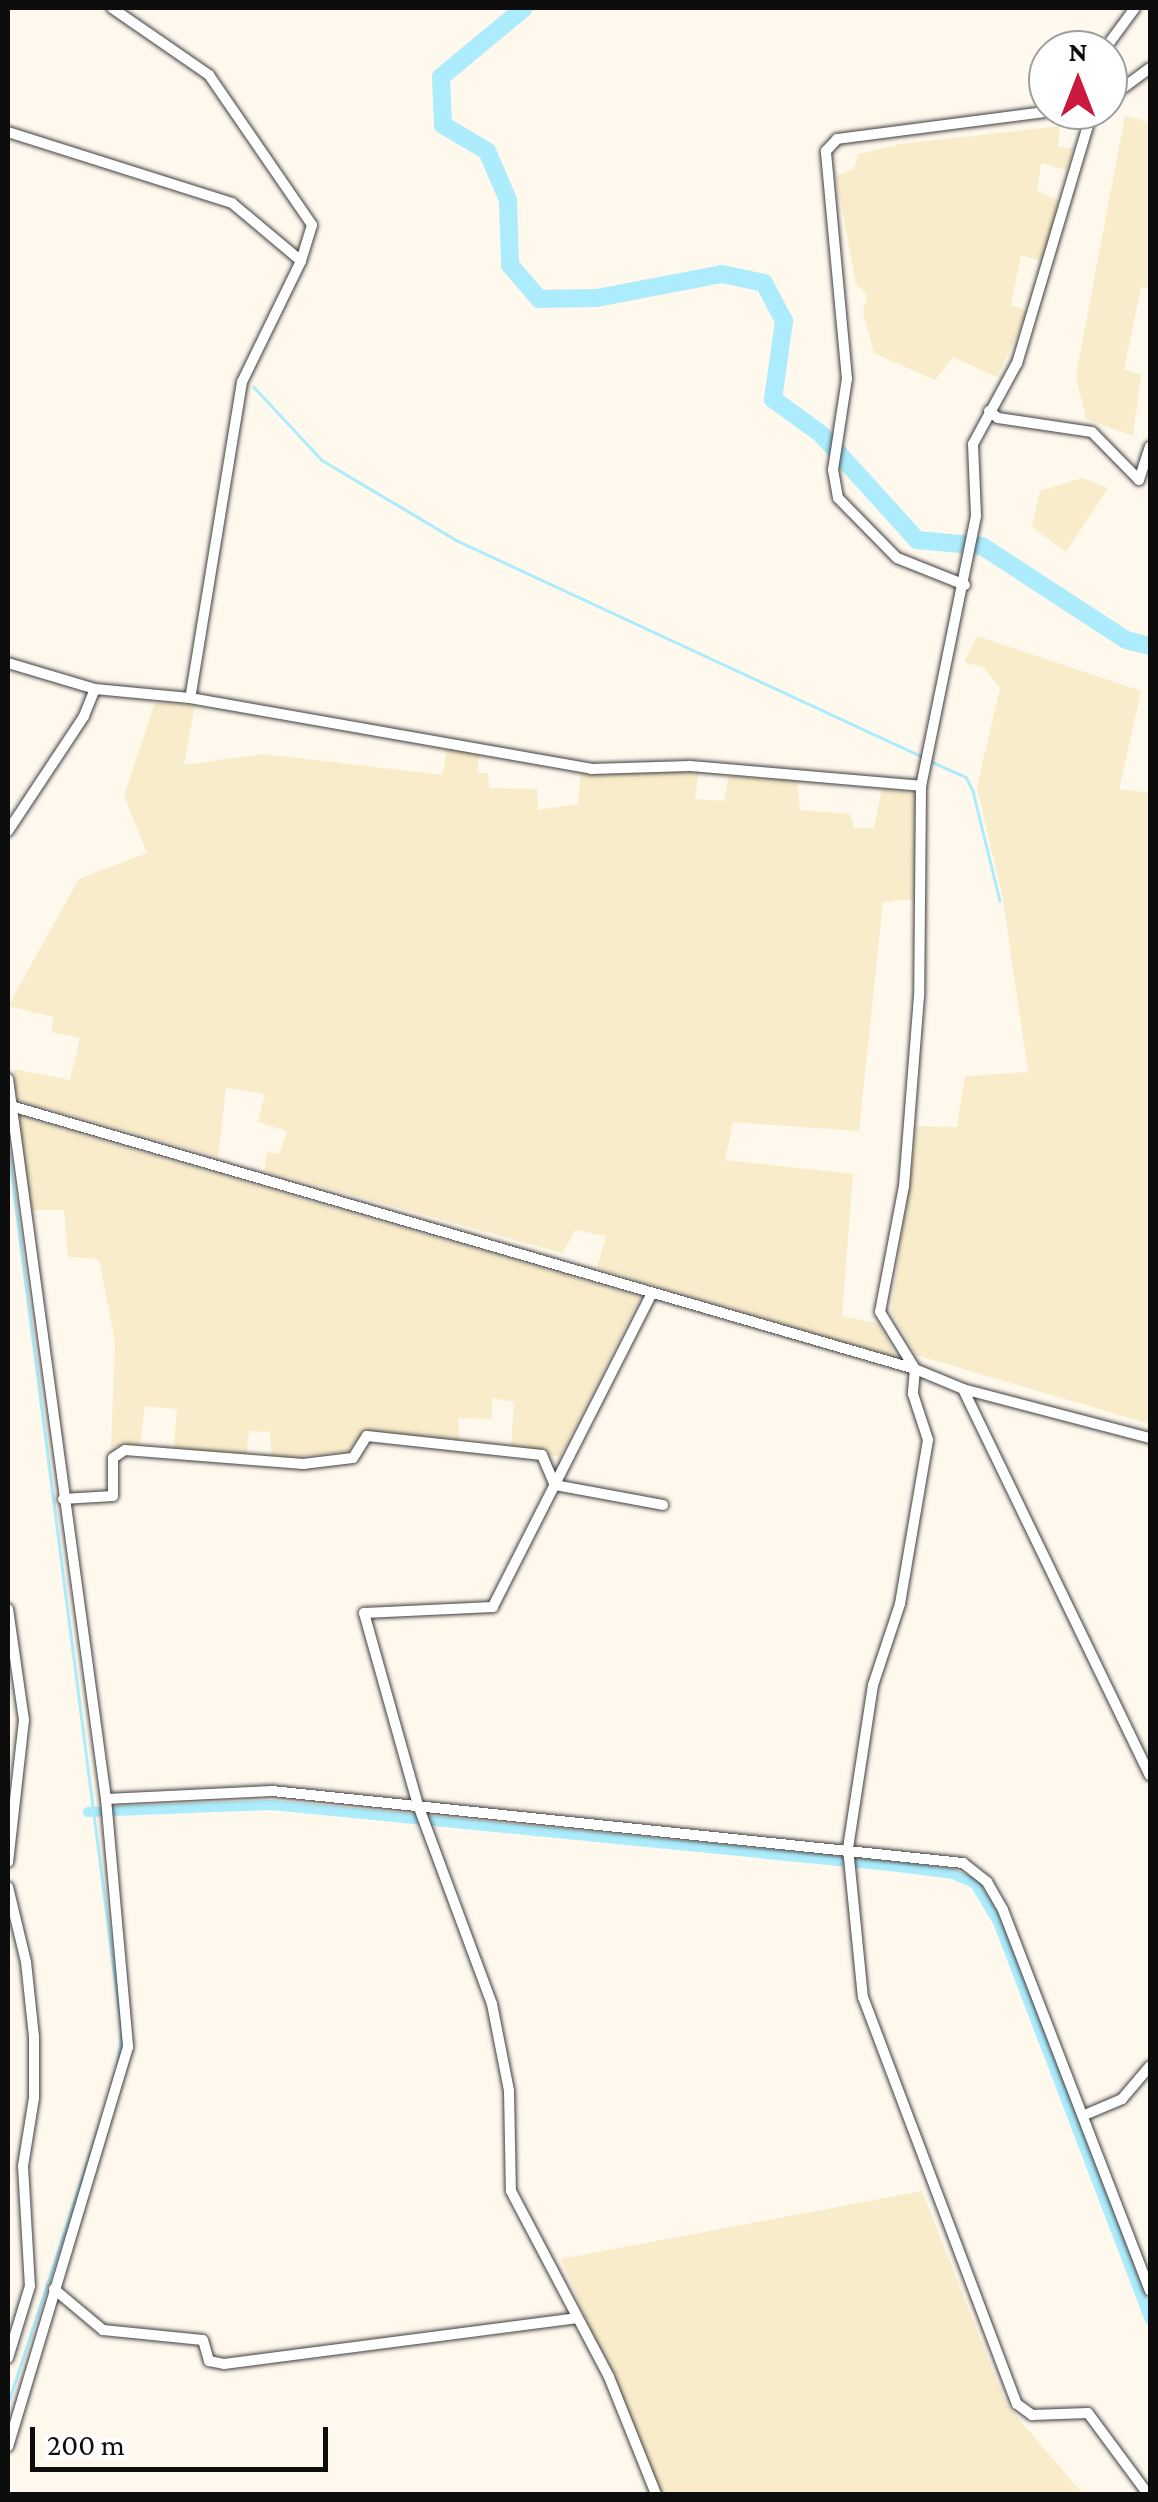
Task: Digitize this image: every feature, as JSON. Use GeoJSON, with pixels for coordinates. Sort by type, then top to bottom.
{"type":"FeatureCollection","features":[{"type":"Feature","properties":{"kind":"street"},"geometry":{"type":"LineString","coordinates":[[112,8],[209,75],[312,225],[301,261],[242,382],[190,698]]}},
{"type":"Feature","properties":{"kind":"street"},"geometry":{"type":"LineString","coordinates":[[1119,30],[1136,8]]}},
{"type":"Feature","properties":{"kind":"street"},"geometry":{"type":"LineString","coordinates":[[1128,84],[1150,68]]}},
{"type":"Feature","properties":{"kind":"street"},"geometry":{"type":"LineString","coordinates":[[965,586],[897,558],[838,498],[832,470],[847,379],[826,151],[837,139],[1028,114]]}},
{"type":"Feature","properties":{"kind":"street"},"geometry":{"type":"LineString","coordinates":[[1087,130],[1017,362],[972,444],[976,516],[922,786],[920,996],[904,1186],[880,1288],[880,1312],[915,1369],[913,1394],[928,1440],[919,1513],[874,1685],[848,1847],[863,1997],[1017,2404],[1032,2416],[1088,2413],[1148,2494]]}},
{"type":"Feature","properties":{"kind":"street"},"geometry":{"type":"LineString","coordinates":[[8,132],[232,203],[301,261]]}},
{"type":"Feature","properties":{"kind":"street"},"geometry":{"type":"LineString","coordinates":[[988,411],[998,418],[1092,432],[1139,480],[1150,447]]}},
{"type":"Feature","properties":{"kind":"street"},"geometry":{"type":"LineString","coordinates":[[8,663],[95,689],[190,698],[591,768],[690,766],[922,786]]}},
{"type":"Feature","properties":{"kind":"street"},"geometry":{"type":"LineString","coordinates":[[8,832],[95,689]]}},
{"type":"Feature","properties":{"kind":"street"},"geometry":{"type":"LineString","coordinates":[[8,1078],[62,1499],[106,1799],[128,2047],[8,2446]]}},
{"type":"Feature","properties":{"kind":"street"},"geometry":{"type":"LineString","coordinates":[[11,1106],[915,1369],[963,1389],[1150,1438]]}},
{"type":"Feature","properties":{"kind":"street"},"geometry":{"type":"LineString","coordinates":[[652,1294],[493,1607],[364,1613],[418,1805],[492,2004],[509,2091],[511,2191],[608,2377],[656,2494]]}},
{"type":"Feature","properties":{"kind":"street"},"geometry":{"type":"LineString","coordinates":[[963,1389],[1150,1775]]}},
{"type":"Feature","properties":{"kind":"street"},"geometry":{"type":"LineString","coordinates":[[62,1499],[113,1496],[113,1458],[125,1450],[303,1464],[353,1458],[367,1436],[542,1456],[555,1485]]}},
{"type":"Feature","properties":{"kind":"street"},"geometry":{"type":"LineString","coordinates":[[555,1485],[663,1505]]}},
{"type":"Feature","properties":{"kind":"street"},"geometry":{"type":"LineString","coordinates":[[8,1609],[24,1720],[8,1862]]}},
{"type":"Feature","properties":{"kind":"street"},"geometry":{"type":"LineString","coordinates":[[106,1799],[272,1791],[848,1847],[963,1862],[988,1882],[1087,2114],[1150,2291]]}},
{"type":"Feature","properties":{"kind":"street"},"geometry":{"type":"LineString","coordinates":[[8,1886],[26,1962],[34,2098],[23,2166],[30,2286],[8,2358]]}},
{"type":"Feature","properties":{"kind":"street"},"geometry":{"type":"LineString","coordinates":[[1087,2114],[1122,2100],[1150,2066]]}},
{"type":"Feature","properties":{"kind":"street"},"geometry":{"type":"LineString","coordinates":[[54,2289],[103,2330],[203,2340],[209,2361],[224,2364],[576,2318]]}},
{"type":"Feature","properties":{"kind":"shaded area"},"geometry":{"type":"Polygon","coordinates":[[[1128,117],[1150,122],[1150,287],[1141,288],[1124,369],[1141,375],[1133,436],[1086,419],[1076,375],[1122,130],[1128,130],[1128,117]]]}},
{"type":"Feature","properties":{"kind":"shaded area"},"geometry":{"type":"Polygon","coordinates":[[[1028,130],[1060,130],[1058,147],[1073,148],[1067,170],[1041,163],[1037,191],[1061,202],[1042,261],[1021,255],[1011,305],[1028,311],[997,377],[953,357],[935,380],[874,353],[863,312],[867,295],[856,284],[836,176],[854,169],[858,154],[901,144],[1028,130]]]}},
{"type":"Feature","properties":{"kind":"shaded area"},"geometry":{"type":"Polygon","coordinates":[[[1082,478],[1108,488],[1066,552],[1032,527],[1040,491],[1082,478]]]}},
{"type":"Feature","properties":{"kind":"shaded area"},"geometry":{"type":"Polygon","coordinates":[[[977,636],[1141,691],[1119,789],[1150,793],[1150,1424],[916,1355],[891,1311],[917,1126],[957,1127],[965,1076],[1028,1072],[1003,900],[977,787],[1000,688],[983,667],[964,662],[977,636]]]}},
{"type":"Feature","properties":{"kind":"shaded area"},"geometry":{"type":"Polygon","coordinates":[[[155,703],[195,705],[184,765],[263,754],[443,775],[447,745],[480,752],[477,773],[488,773],[489,788],[537,789],[538,810],[578,804],[581,772],[699,771],[695,799],[724,801],[729,776],[797,781],[800,810],[850,814],[854,828],[874,828],[882,789],[917,795],[914,899],[883,902],[859,1131],[733,1122],[725,1160],[853,1174],[842,1316],[879,1324],[897,1358],[597,1268],[606,1236],[575,1230],[563,1253],[264,1171],[267,1152],[279,1154],[287,1131],[258,1122],[265,1094],[226,1088],[218,1157],[17,1100],[14,1069],[70,1080],[80,1038],[52,1032],[53,1017],[8,1006],[79,879],[147,853],[124,795],[155,703]]]}},
{"type":"Feature","properties":{"kind":"shaded area"},"geometry":{"type":"Polygon","coordinates":[[[20,1117],[640,1297],[560,1457],[511,1447],[514,1402],[492,1398],[492,1419],[458,1418],[459,1440],[365,1432],[347,1452],[272,1459],[270,1432],[249,1431],[246,1457],[174,1449],[177,1409],[145,1406],[140,1444],[111,1447],[115,1341],[99,1259],[68,1257],[64,1210],[29,1210],[20,1117]]]}},
{"type":"Feature","properties":{"kind":"shaded area"},"geometry":{"type":"Polygon","coordinates":[[[922,2191],[1006,2404],[1083,2494],[660,2494],[561,2259],[922,2191]]]}},
{"type":"Feature","properties":{"kind":"waterway"},"geometry":{"type":"LineString","coordinates":[[524,8],[441,77],[443,125],[487,151],[508,200],[510,265],[539,299],[597,298],[722,274],[764,283],[784,321],[773,399],[821,434],[917,540],[982,546],[1126,640],[1150,646]]}},
{"type":"Feature","properties":{"kind":"waterway"},"geometry":{"type":"LineString","coordinates":[[254,387],[322,460],[458,541],[925,758]]}},
{"type":"Feature","properties":{"kind":"waterway"},"geometry":{"type":"LineString","coordinates":[[932,762],[966,777],[973,791],[1000,901]]}},
{"type":"Feature","properties":{"kind":"waterway"},"geometry":{"type":"LineString","coordinates":[[8,1145],[122,2032],[118,2065]]}},
{"type":"Feature","properties":{"kind":"waterway"},"geometry":{"type":"LineString","coordinates":[[88,1812],[272,1805],[890,1866],[953,1874],[975,1884],[998,1922],[1150,2320]]}},
{"type":"Feature","properties":{"kind":"waterway"},"geometry":{"type":"LineString","coordinates":[[8,2403],[98,2130]]}}]}
